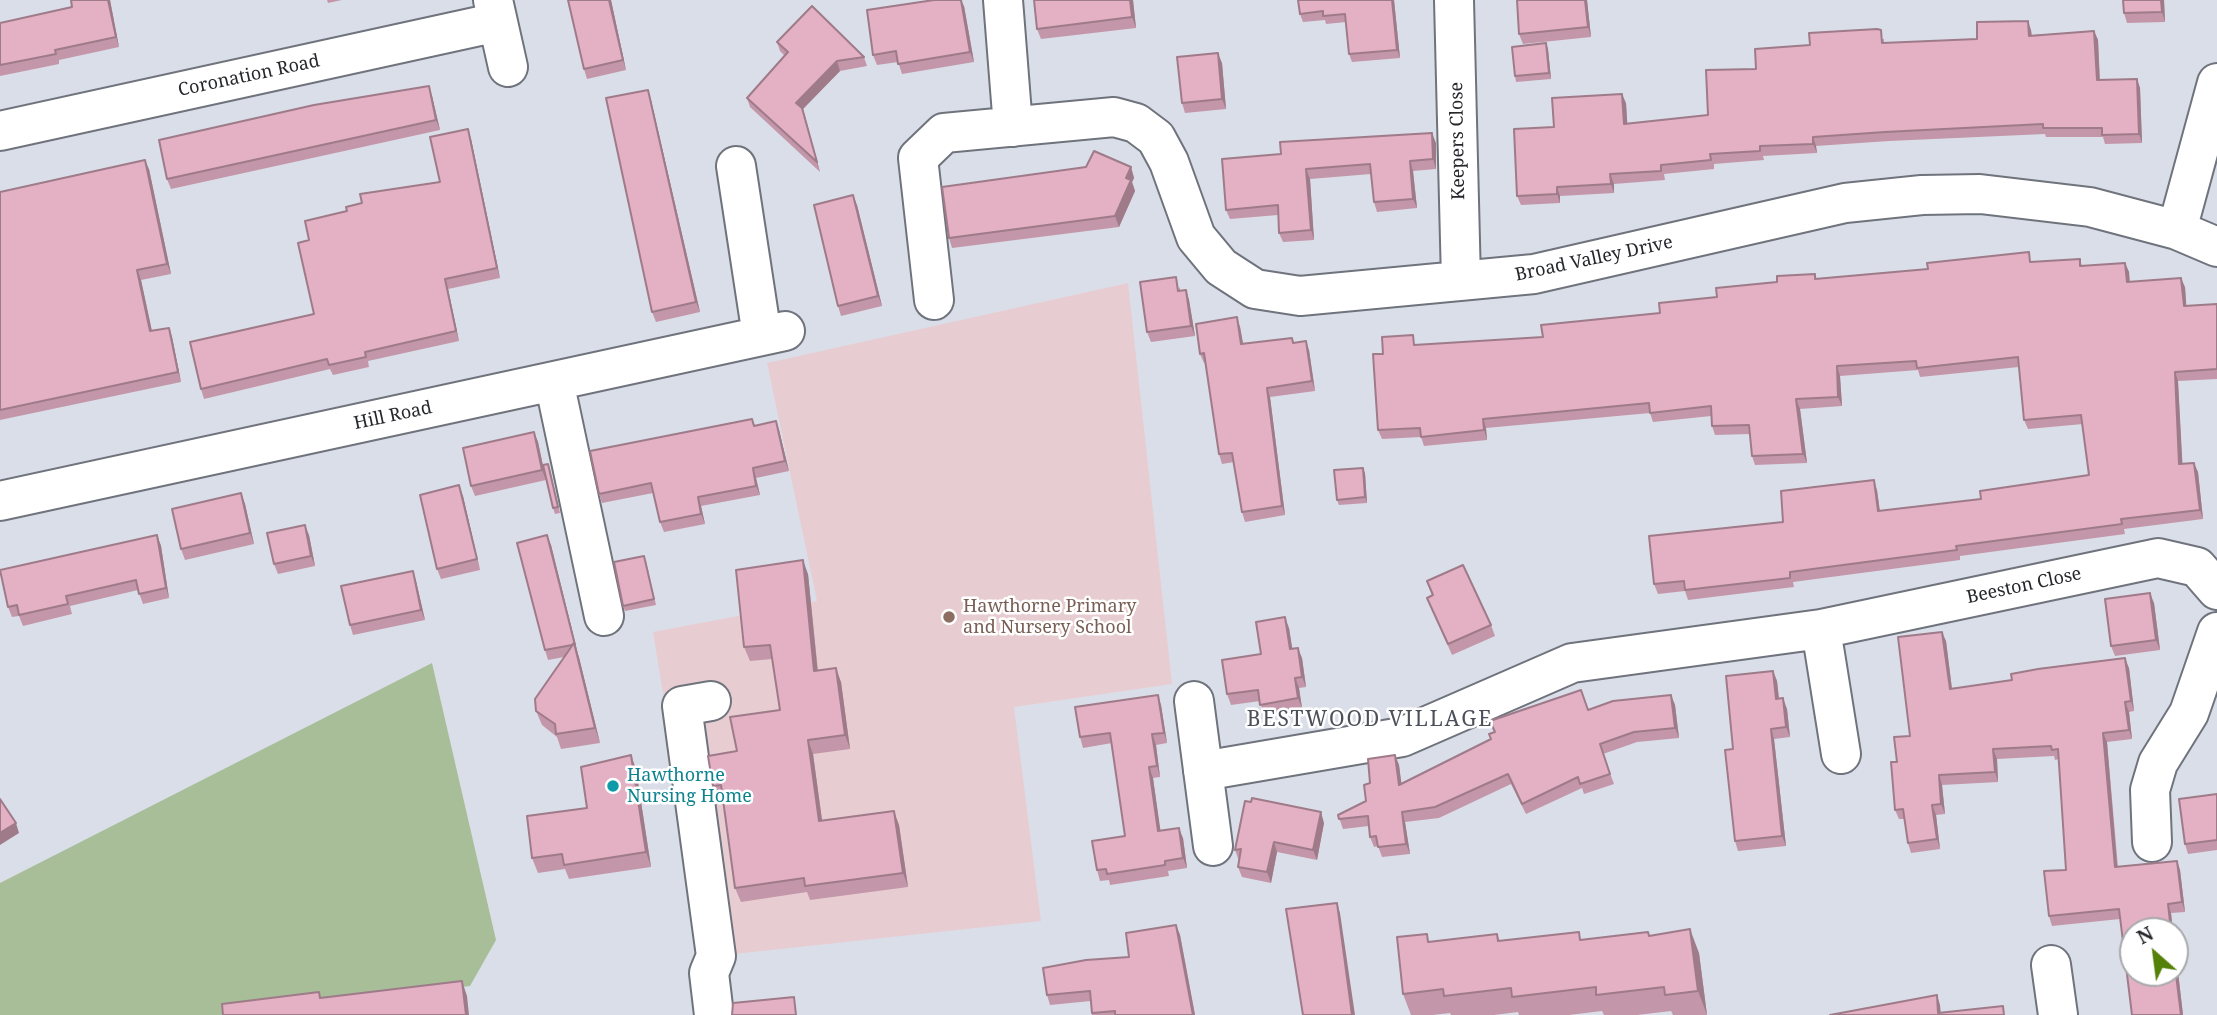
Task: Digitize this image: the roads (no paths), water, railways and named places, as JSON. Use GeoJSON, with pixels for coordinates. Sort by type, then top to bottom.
{"type":"FeatureCollection","features":[{"type":"Feature","properties":{"kind":"street"},"geometry":{"type":"LineString","coordinates":[[1003,0],[1013,127]]}},
{"type":"Feature","properties":{"kind":"street","name":"Keepers Close"},"geometry":{"type":"LineString","coordinates":[[1454,0],[1461,281]]}},
{"type":"Feature","properties":{"kind":"street","name":"Coronation Road"},"geometry":{"type":"LineString","coordinates":[[0,131],[496,11],[508,67]]}},
{"type":"Feature","properties":{"kind":"street"},"geometry":{"type":"LineString","coordinates":[[2177,230],[2217,83]]}},
{"type":"Feature","properties":{"kind":"street","name":"Broad Valley Drive"},"geometry":{"type":"LineString","coordinates":[[934,300],[918,158],[944,133],[1114,117],[1136,123],[1156,138],[1169,162],[1196,237],[1221,267],[1255,289],[1300,296],[1534,274],[1845,204],[1922,195],[1980,194],[2090,207],[2177,230],[2217,247]]}},
{"type":"Feature","properties":{"kind":"street","name":"Hill Road"},"geometry":{"type":"LineString","coordinates":[[0,501],[774,334],[736,166]]}},
{"type":"Feature","properties":{"kind":"street"},"geometry":{"type":"LineString","coordinates":[[554,381],[604,616]]}},
{"type":"Feature","properties":{"kind":"street","name":"Beeston Close"},"geometry":{"type":"LineString","coordinates":[[1203,771],[1402,737],[1556,668],[1821,629],[2158,558],[2197,567],[2217,590]]}},
{"type":"Feature","properties":{"kind":"street"},"geometry":{"type":"LineString","coordinates":[[1821,629],[1841,754]]}},
{"type":"Feature","properties":{"kind":"street"},"geometry":{"type":"LineString","coordinates":[[2152,842],[2150,790],[2158,763],[2203,722],[2217,632]]}},
{"type":"Feature","properties":{"kind":"street"},"geometry":{"type":"LineString","coordinates":[[711,701],[682,706],[716,956],[709,973],[714,1015]]}},
{"type":"Feature","properties":{"kind":"street"},"geometry":{"type":"LineString","coordinates":[[1194,701],[1213,846]]}},
{"type":"Feature","properties":{"kind":"street"},"geometry":{"type":"LineString","coordinates":[[2052,965],[2057,1015]]}},
{"type":"Feature","properties":{"kind":"place","name":"Hawthorne Primary and Nursery School"},"geometry":{"type":"Point","coordinates":[949,617]}},
{"type":"Feature","properties":{"kind":"place","name":"Hawthorne Nursing Home"},"geometry":{"type":"Point","coordinates":[613,786]}},
{"type":"Feature","properties":{"kind":"district","name":"BESTWOOD VILLAGE"},"geometry":{"type":"Point","coordinates":[1370,720]}}]}
